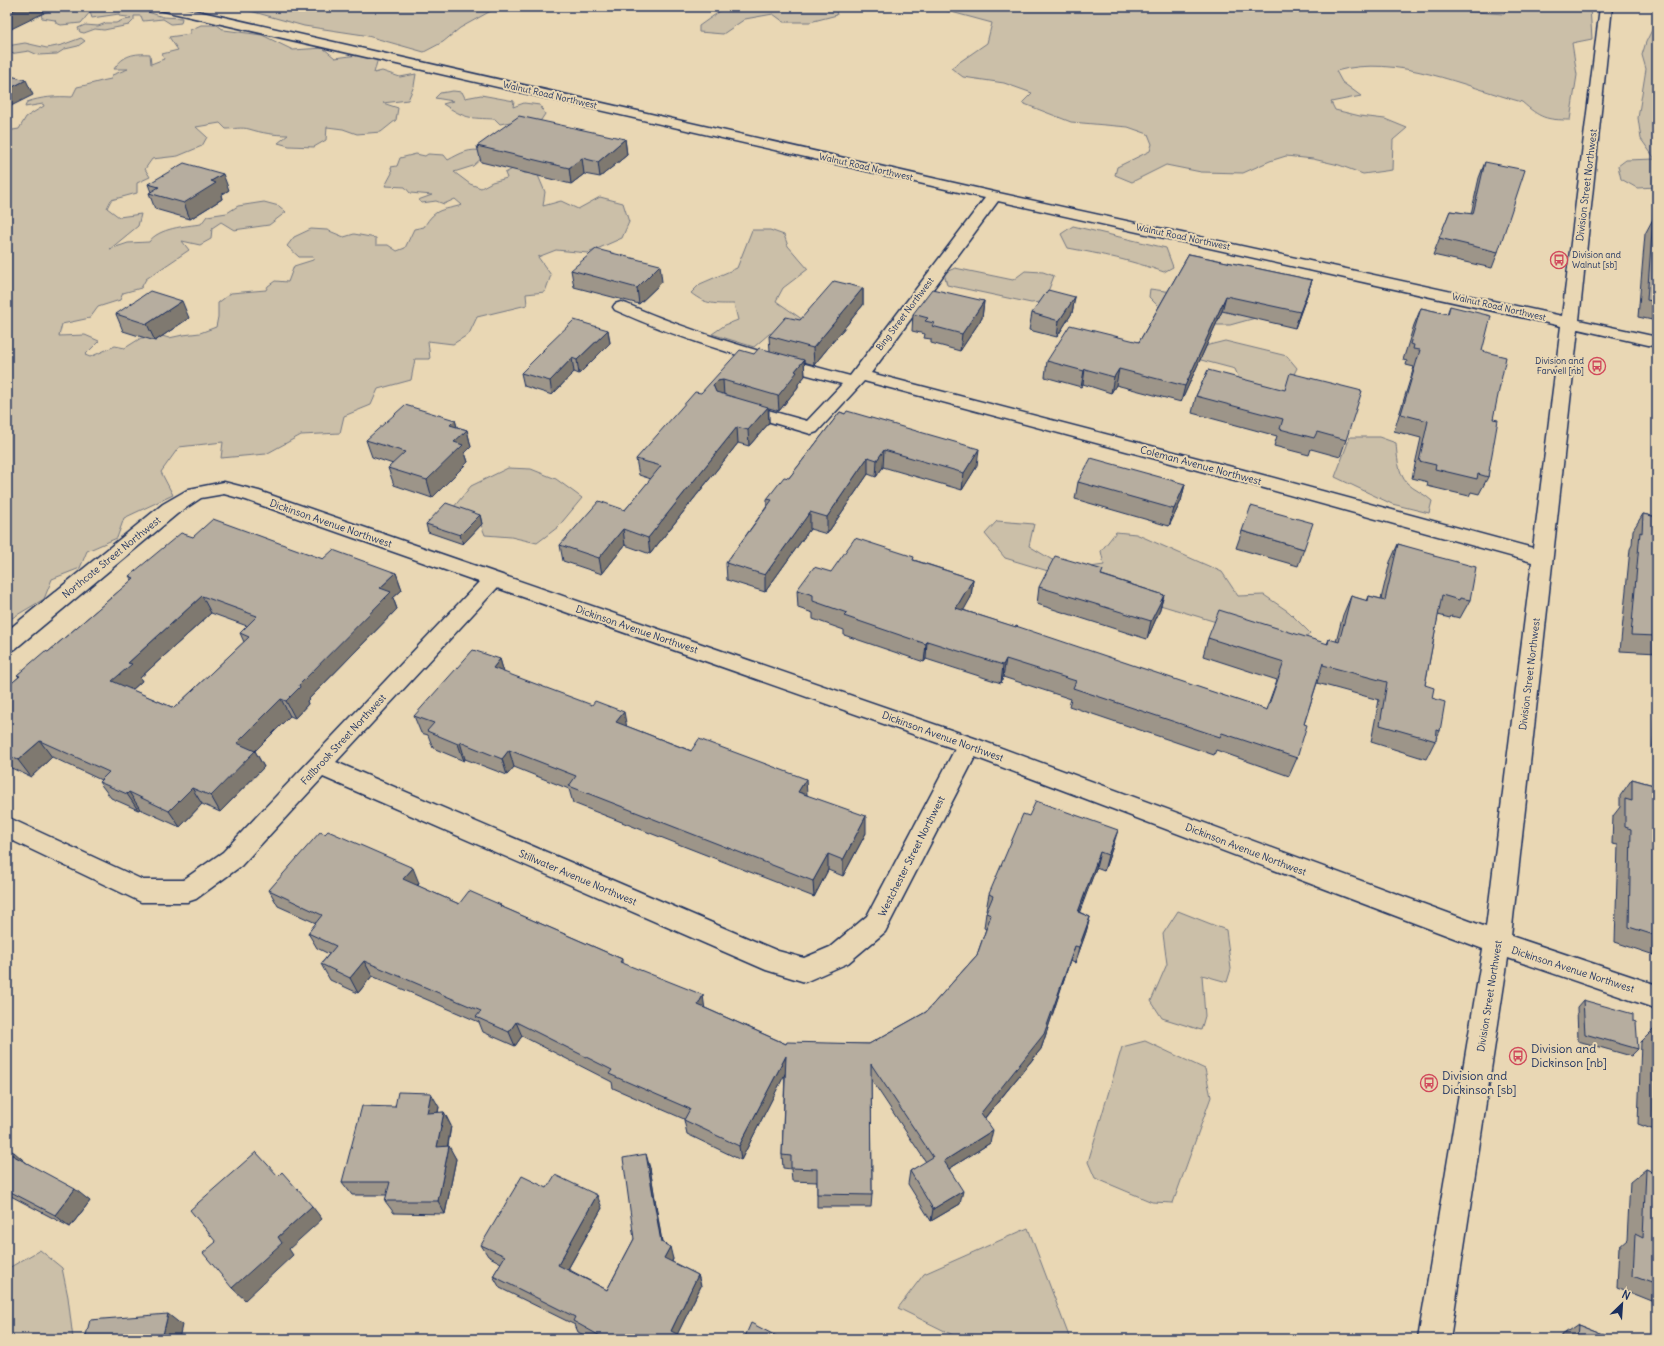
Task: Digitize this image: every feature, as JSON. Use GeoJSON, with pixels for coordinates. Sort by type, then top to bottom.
{"type":"FeatureCollection","features":[{"type":"Feature","properties":{"kind":"street","name":"Walnut Road Northwest"},"geometry":{"type":"LineString","coordinates":[[164,7],[994,196],[1657,342]]}},
{"type":"Feature","properties":{"kind":"street","name":"Division Street Northwest"},"geometry":{"type":"LineString","coordinates":[[1434,1339],[1497,943],[1606,7]]}},
{"type":"Feature","properties":{"kind":"street","name":"Bing Street Northwest"},"geometry":{"type":"LineString","coordinates":[[724,402],[811,428],[856,379],[994,196]]}},
{"type":"Feature","properties":{"kind":"street","name":"Coleman Avenue Northwest"},"geometry":{"type":"LineString","coordinates":[[622,307],[655,322],[772,361],[856,379],[1251,478],[1543,558]]}},
{"type":"Feature","properties":{"kind":"street","name":"Dickinson Avenue Northwest"},"geometry":{"type":"LineString","coordinates":[[224,488],[252,495],[968,745],[1497,943],[1657,997]]}},
{"type":"Feature","properties":{"kind":"street","name":"Northcote Street Northwest"},"geometry":{"type":"LineString","coordinates":[[7,643],[170,509],[196,493],[224,488]]}},
{"type":"Feature","properties":{"kind":"street","name":"Fallbrook Street Northwest"},"geometry":{"type":"LineString","coordinates":[[7,827],[141,891],[187,892],[232,859],[493,579]]}},
{"type":"Feature","properties":{"kind":"street","name":"Westchester Street Northwest"},"geometry":{"type":"LineString","coordinates":[[838,955],[876,924],[968,745]]}},
{"type":"Feature","properties":{"kind":"street","name":"Stillwater Avenue Northwest"},"geometry":{"type":"LineString","coordinates":[[319,765],[775,962],[805,970],[838,955]]}},
{"type":"Feature","properties":{"kind":"shaded area"},"geometry":{"type":"Polygon","coordinates":[[[60,7],[127,7],[128,10],[148,12],[163,17],[182,18],[181,23],[171,24],[163,19],[143,21],[141,16],[134,16],[134,20],[129,25],[104,30],[95,29],[84,33],[80,32],[78,28],[85,25],[98,26],[106,23],[116,23],[131,19],[128,17],[119,16],[119,14],[92,18],[90,12],[81,23],[61,25],[56,23],[55,20],[42,18],[41,14],[60,7]]]}},
{"type":"Feature","properties":{"kind":"shaded area"},"geometry":{"type":"Polygon","coordinates":[[[236,7],[498,7],[460,28],[443,42],[424,52],[364,35],[304,26],[236,7]]]}},
{"type":"Feature","properties":{"kind":"shaded area"},"geometry":{"type":"Polygon","coordinates":[[[730,7],[835,7],[837,15],[810,22],[784,22],[773,14],[745,19],[723,34],[699,32],[699,26],[723,9],[730,7]]]}},
{"type":"Feature","properties":{"kind":"shaded area"},"geometry":{"type":"Polygon","coordinates":[[[933,7],[1427,7],[1504,14],[1507,7],[1590,7],[1592,39],[1572,43],[1577,75],[1570,120],[1549,119],[1534,112],[1522,102],[1430,74],[1382,66],[1359,67],[1336,71],[1342,82],[1361,96],[1331,102],[1335,110],[1360,116],[1385,119],[1407,128],[1393,140],[1392,170],[1363,174],[1339,165],[1313,159],[1286,156],[1270,161],[1243,173],[1201,172],[1166,165],[1132,182],[1115,175],[1117,167],[1150,151],[1152,144],[1148,134],[1128,127],[1071,122],[1022,103],[1032,93],[1004,83],[963,77],[951,68],[987,43],[992,23],[933,7]]]}},
{"type":"Feature","properties":{"kind":"shaded area"},"geometry":{"type":"Polygon","coordinates":[[[1656,22],[1657,187],[1637,188],[1621,179],[1618,166],[1626,160],[1655,159],[1641,139],[1638,118],[1646,69],[1642,55],[1646,42],[1656,22]]]}},
{"type":"Feature","properties":{"kind":"shaded area"},"geometry":{"type":"Polygon","coordinates":[[[201,25],[217,25],[224,30],[262,35],[293,50],[323,48],[335,58],[358,55],[378,58],[374,73],[382,71],[400,77],[416,74],[414,86],[408,100],[383,103],[398,108],[396,120],[381,132],[357,134],[343,129],[327,127],[326,140],[314,147],[289,146],[278,143],[288,135],[268,134],[246,128],[226,129],[220,123],[196,127],[207,137],[202,146],[178,156],[152,159],[145,169],[150,177],[137,183],[137,193],[111,200],[107,208],[119,217],[141,214],[138,226],[110,249],[128,243],[149,242],[153,237],[165,231],[173,228],[201,224],[207,216],[227,213],[238,206],[264,202],[279,206],[286,212],[269,225],[234,230],[221,222],[212,228],[211,239],[200,245],[182,241],[189,250],[146,279],[141,288],[123,293],[120,300],[98,307],[90,318],[62,324],[59,336],[85,335],[99,341],[85,355],[90,357],[115,346],[125,348],[141,338],[162,336],[169,338],[200,333],[216,327],[218,303],[231,293],[266,290],[268,286],[275,281],[288,282],[294,266],[313,260],[314,257],[299,257],[287,246],[294,237],[311,229],[327,230],[344,237],[354,234],[376,238],[376,245],[388,245],[397,251],[405,248],[414,229],[424,227],[432,216],[440,211],[462,205],[455,199],[444,204],[436,201],[422,203],[418,200],[432,195],[410,193],[405,187],[385,186],[392,173],[391,167],[397,166],[400,158],[416,154],[425,156],[428,154],[444,155],[448,160],[461,153],[469,151],[484,151],[483,157],[473,166],[454,172],[470,184],[481,188],[492,182],[507,178],[505,173],[522,164],[524,173],[537,173],[545,192],[543,206],[561,201],[578,209],[600,197],[623,203],[629,222],[622,238],[588,253],[556,250],[538,257],[551,275],[545,292],[526,294],[527,305],[477,317],[469,334],[453,344],[428,341],[430,359],[415,359],[411,380],[378,389],[371,405],[344,416],[340,433],[301,435],[266,454],[221,458],[223,442],[179,447],[161,472],[173,495],[124,518],[117,538],[87,551],[80,568],[52,579],[44,599],[7,621],[7,131],[19,129],[26,117],[44,106],[43,104],[25,107],[27,102],[49,97],[72,97],[77,87],[111,79],[112,75],[128,69],[114,69],[117,64],[129,56],[150,54],[151,64],[164,59],[162,54],[178,50],[169,37],[190,34],[190,30],[201,25]]]}},
{"type":"Feature","properties":{"kind":"shaded area"},"geometry":{"type":"Polygon","coordinates":[[[81,38],[85,41],[78,46],[65,49],[57,54],[38,55],[29,51],[9,54],[7,46],[25,43],[47,48],[62,45],[81,38]]]}},
{"type":"Feature","properties":{"kind":"shaded area"},"geometry":{"type":"Polygon","coordinates":[[[453,91],[462,92],[465,98],[481,95],[514,101],[513,107],[524,103],[540,105],[545,114],[539,123],[510,126],[510,122],[500,124],[495,119],[468,117],[457,113],[443,104],[453,101],[435,98],[440,93],[453,91]]]}},
{"type":"Feature","properties":{"kind":"shaded area"},"geometry":{"type":"Polygon","coordinates":[[[1073,226],[1166,248],[1173,267],[1164,272],[1117,258],[1068,248],[1061,234],[1073,226]]]}},
{"type":"Feature","properties":{"kind":"shaded area"},"geometry":{"type":"Polygon","coordinates":[[[752,230],[770,230],[784,235],[788,246],[808,269],[783,288],[776,301],[806,322],[769,334],[754,347],[712,334],[725,325],[738,320],[734,304],[716,304],[706,302],[691,293],[700,284],[737,268],[752,230]]]}},
{"type":"Feature","properties":{"kind":"shaded area"},"geometry":{"type":"Polygon","coordinates":[[[955,268],[1013,280],[1025,271],[1043,272],[1054,276],[1049,289],[1041,302],[1031,303],[947,285],[944,273],[955,268]]]}},
{"type":"Feature","properties":{"kind":"shaded area"},"geometry":{"type":"Polygon","coordinates":[[[1150,289],[1173,292],[1259,317],[1230,325],[1211,325],[1169,317],[1149,297],[1150,289]]]}},
{"type":"Feature","properties":{"kind":"shaded area"},"geometry":{"type":"Polygon","coordinates":[[[1225,341],[1287,356],[1297,368],[1276,410],[1251,407],[1235,369],[1201,360],[1191,353],[1209,345],[1225,341]]]}},
{"type":"Feature","properties":{"kind":"shaded area"},"geometry":{"type":"Polygon","coordinates":[[[1350,437],[1379,437],[1396,443],[1398,464],[1402,475],[1407,483],[1432,501],[1429,513],[1392,504],[1335,477],[1350,437]]]}},
{"type":"Feature","properties":{"kind":"shaded area"},"geometry":{"type":"Polygon","coordinates":[[[508,468],[531,469],[556,479],[582,498],[558,527],[537,543],[511,537],[485,535],[478,517],[453,508],[471,486],[508,468]]]}},
{"type":"Feature","properties":{"kind":"shaded area"},"geometry":{"type":"Polygon","coordinates":[[[997,521],[1034,524],[1029,546],[1054,561],[1083,568],[1104,565],[1101,551],[1116,532],[1136,534],[1222,572],[1238,596],[1264,595],[1289,612],[1310,633],[1299,646],[1005,558],[985,534],[997,521]]]}},
{"type":"Feature","properties":{"kind":"shaded area"},"geometry":{"type":"Polygon","coordinates":[[[1178,911],[1226,930],[1231,969],[1227,982],[1202,975],[1205,1016],[1201,1030],[1162,1018],[1151,1001],[1167,964],[1163,934],[1178,911]]]}},
{"type":"Feature","properties":{"kind":"shaded area"},"geometry":{"type":"Polygon","coordinates":[[[1145,1041],[1205,1069],[1211,1097],[1173,1203],[1152,1202],[1095,1178],[1088,1162],[1122,1047],[1145,1041]]]}},
{"type":"Feature","properties":{"kind":"shaded area"},"geometry":{"type":"Polygon","coordinates":[[[1028,1228],[1070,1339],[961,1339],[898,1308],[924,1274],[1028,1228]]]}},
{"type":"Feature","properties":{"kind":"shaded area"},"geometry":{"type":"Polygon","coordinates":[[[40,1250],[62,1268],[68,1297],[73,1339],[7,1339],[7,1269],[40,1250]]]}},
{"type":"Feature","properties":{"kind":"building"},"geometry":{"type":"Polygon","coordinates":[[[7,7],[20,7],[7,13],[7,7]]]}},
{"type":"Feature","properties":{"kind":"building"},"geometry":{"type":"Polygon","coordinates":[[[7,75],[26,80],[7,90],[7,75]]]}},
{"type":"Feature","properties":{"kind":"building"},"geometry":{"type":"Polygon","coordinates":[[[519,116],[625,139],[598,162],[582,158],[569,168],[477,146],[519,116]]]}},
{"type":"Feature","properties":{"kind":"building"},"geometry":{"type":"Polygon","coordinates":[[[1485,162],[1525,170],[1498,252],[1439,238],[1450,211],[1473,214],[1485,162]]]}},
{"type":"Feature","properties":{"kind":"building"},"geometry":{"type":"Polygon","coordinates":[[[184,163],[223,174],[211,181],[216,183],[184,203],[149,193],[159,187],[148,184],[184,163]]]}},
{"type":"Feature","properties":{"kind":"building"},"geometry":{"type":"Polygon","coordinates":[[[1653,218],[1657,219],[1657,302],[1647,300],[1653,218]]]}},
{"type":"Feature","properties":{"kind":"building"},"geometry":{"type":"Polygon","coordinates":[[[596,249],[660,265],[637,288],[571,270],[596,249]]]}},
{"type":"Feature","properties":{"kind":"building"},"geometry":{"type":"Polygon","coordinates":[[[1189,254],[1312,280],[1300,312],[1226,296],[1185,386],[1119,369],[1114,377],[1047,361],[1070,325],[1139,342],[1189,254]]]}},
{"type":"Feature","properties":{"kind":"building"},"geometry":{"type":"Polygon","coordinates":[[[834,281],[863,288],[813,348],[769,336],[786,317],[800,320],[834,281]]]}},
{"type":"Feature","properties":{"kind":"building"},"geometry":{"type":"Polygon","coordinates":[[[932,289],[984,301],[962,334],[932,326],[934,323],[925,321],[928,318],[913,314],[932,289]]]}},
{"type":"Feature","properties":{"kind":"building"},"geometry":{"type":"Polygon","coordinates":[[[1048,290],[1075,297],[1059,321],[1032,313],[1048,290]]]}},
{"type":"Feature","properties":{"kind":"building"},"geometry":{"type":"Polygon","coordinates":[[[150,291],[182,301],[147,324],[116,314],[150,291]]]}},
{"type":"Feature","properties":{"kind":"building"},"geometry":{"type":"Polygon","coordinates":[[[1450,306],[1491,316],[1482,351],[1506,357],[1493,419],[1498,420],[1488,477],[1478,474],[1477,479],[1435,469],[1436,465],[1419,461],[1428,421],[1401,414],[1420,350],[1413,349],[1414,345],[1410,344],[1421,308],[1448,314],[1450,306]]]}},
{"type":"Feature","properties":{"kind":"building"},"geometry":{"type":"Polygon","coordinates":[[[574,320],[608,330],[577,360],[572,358],[550,381],[521,373],[543,350],[574,320]]]}},
{"type":"Feature","properties":{"kind":"building"},"geometry":{"type":"Polygon","coordinates":[[[759,348],[804,360],[795,371],[797,372],[778,396],[723,380],[717,381],[713,385],[716,392],[768,407],[748,430],[737,427],[648,538],[623,529],[599,558],[560,545],[599,501],[625,510],[661,466],[636,459],[695,392],[701,393],[740,350],[754,354],[759,348]]]}},
{"type":"Feature","properties":{"kind":"building"},"geometry":{"type":"Polygon","coordinates":[[[1208,370],[1285,390],[1290,373],[1362,391],[1346,440],[1317,432],[1314,438],[1280,429],[1283,419],[1196,396],[1208,370]]]}},
{"type":"Feature","properties":{"kind":"building"},"geometry":{"type":"Polygon","coordinates":[[[405,405],[455,420],[450,425],[467,430],[454,442],[463,445],[427,480],[388,468],[405,452],[366,440],[405,405]]]}},
{"type":"Feature","properties":{"kind":"building"},"geometry":{"type":"Polygon","coordinates":[[[847,411],[979,449],[964,473],[884,450],[877,460],[868,457],[827,517],[810,512],[765,575],[726,563],[772,500],[767,499],[784,477],[789,478],[840,412],[845,414],[847,411]]]}},
{"type":"Feature","properties":{"kind":"building"},"geometry":{"type":"Polygon","coordinates":[[[1091,458],[1185,484],[1174,509],[1078,482],[1091,458]]]}},
{"type":"Feature","properties":{"kind":"building"},"geometry":{"type":"Polygon","coordinates":[[[446,503],[480,515],[460,535],[426,524],[446,503]]]}},
{"type":"Feature","properties":{"kind":"building"},"geometry":{"type":"Polygon","coordinates":[[[1251,506],[1313,523],[1304,549],[1242,531],[1251,506]]]}},
{"type":"Feature","properties":{"kind":"building"},"geometry":{"type":"Polygon","coordinates":[[[1643,514],[1657,517],[1657,636],[1631,635],[1640,532],[1642,533],[1643,514]]]}},
{"type":"Feature","properties":{"kind":"building"},"geometry":{"type":"Polygon","coordinates":[[[213,519],[323,559],[333,550],[396,573],[380,588],[391,592],[299,685],[300,687],[286,701],[281,699],[237,743],[255,751],[211,796],[192,788],[169,811],[129,792],[127,794],[99,782],[109,772],[40,741],[18,760],[7,755],[7,687],[20,676],[17,675],[45,651],[48,652],[134,578],[129,576],[181,533],[193,537],[213,519]],[[202,596],[128,663],[132,664],[112,681],[174,708],[249,637],[240,633],[257,616],[202,596]]]}},
{"type":"Feature","properties":{"kind":"building"},"geometry":{"type":"Polygon","coordinates":[[[855,538],[914,557],[913,560],[973,579],[956,608],[1016,626],[1267,710],[1284,662],[1208,638],[1219,610],[1328,644],[1329,639],[1339,642],[1351,596],[1368,601],[1369,596],[1385,600],[1398,544],[1434,554],[1434,556],[1476,567],[1470,600],[1460,598],[1459,600],[1442,595],[1425,685],[1434,688],[1432,698],[1445,702],[1440,731],[1437,730],[1436,741],[1380,725],[1387,682],[1323,665],[1323,663],[1304,724],[1307,725],[1297,758],[1222,733],[1220,737],[1073,688],[1076,681],[1006,659],[1003,665],[927,641],[926,644],[844,616],[847,613],[813,601],[813,595],[797,590],[814,567],[831,572],[855,538]]]}},
{"type":"Feature","properties":{"kind":"building"},"geometry":{"type":"Polygon","coordinates":[[[1055,556],[1103,570],[1101,575],[1164,595],[1151,621],[1039,587],[1055,556]]]}},
{"type":"Feature","properties":{"kind":"building"},"geometry":{"type":"Polygon","coordinates":[[[473,650],[500,659],[493,668],[592,705],[595,701],[624,712],[616,722],[691,751],[699,739],[806,779],[798,792],[866,816],[843,860],[828,854],[813,881],[569,786],[576,776],[509,750],[502,759],[460,742],[458,744],[427,731],[434,723],[414,716],[473,650]]]}},
{"type":"Feature","properties":{"kind":"building"},"geometry":{"type":"Polygon","coordinates":[[[1632,779],[1657,786],[1657,936],[1629,927],[1631,829],[1625,827],[1625,799],[1632,801],[1632,779]]]}},
{"type":"Feature","properties":{"kind":"building"},"geometry":{"type":"Polygon","coordinates":[[[1036,801],[1118,830],[1108,855],[1100,852],[1078,912],[1090,917],[1079,947],[1075,946],[1044,1034],[981,1113],[993,1130],[944,1161],[963,1191],[933,1209],[910,1171],[933,1157],[871,1064],[872,1195],[817,1194],[817,1169],[791,1168],[791,1156],[782,1155],[786,1056],[739,1146],[684,1120],[690,1109],[609,1074],[612,1070],[516,1022],[509,1032],[476,1017],[481,1011],[364,961],[350,978],[321,964],[336,946],[308,933],[322,915],[269,890],[320,832],[325,834],[328,831],[413,868],[403,879],[459,904],[469,891],[622,959],[620,962],[703,995],[698,1005],[786,1044],[787,1042],[869,1044],[926,1012],[977,955],[991,915],[986,913],[993,896],[989,894],[1023,814],[1029,816],[1036,801]]]}},
{"type":"Feature","properties":{"kind":"building"},"geometry":{"type":"Polygon","coordinates":[[[1583,1000],[1633,1014],[1633,1021],[1636,1022],[1638,1049],[1585,1034],[1583,1000]]]}},
{"type":"Feature","properties":{"kind":"building"},"geometry":{"type":"Polygon","coordinates":[[[1656,1027],[1657,1028],[1657,1112],[1654,1111],[1656,1027]]]}},
{"type":"Feature","properties":{"kind":"building"},"geometry":{"type":"Polygon","coordinates":[[[398,1092],[431,1093],[427,1113],[444,1112],[437,1147],[449,1146],[438,1201],[385,1201],[390,1182],[342,1182],[362,1106],[395,1107],[398,1092]]]}},
{"type":"Feature","properties":{"kind":"building"},"geometry":{"type":"Polygon","coordinates":[[[7,1149],[14,1152],[12,1155],[75,1189],[55,1215],[7,1190],[7,1149]]]}},
{"type":"Feature","properties":{"kind":"building"},"geometry":{"type":"Polygon","coordinates":[[[256,1152],[278,1176],[282,1172],[312,1206],[278,1237],[282,1243],[232,1288],[203,1253],[216,1242],[190,1210],[256,1152]]]}},
{"type":"Feature","properties":{"kind":"building"},"geometry":{"type":"Polygon","coordinates":[[[646,1154],[661,1242],[670,1247],[664,1258],[698,1275],[671,1331],[687,1339],[602,1339],[602,1337],[573,1321],[575,1317],[493,1276],[505,1256],[481,1245],[522,1176],[547,1188],[555,1175],[597,1195],[558,1265],[607,1290],[634,1239],[623,1158],[646,1154]]]}},
{"type":"Feature","properties":{"kind":"building"},"geometry":{"type":"Polygon","coordinates":[[[1646,1169],[1657,1174],[1657,1285],[1633,1276],[1635,1234],[1643,1238],[1646,1169]]]}},
{"type":"Feature","properties":{"kind":"building"},"geometry":{"type":"Polygon","coordinates":[[[168,1314],[162,1339],[85,1339],[90,1320],[168,1314]]]}},
{"type":"Feature","properties":{"kind":"building"},"geometry":{"type":"Polygon","coordinates":[[[751,1323],[782,1339],[744,1339],[751,1323]]]}},
{"type":"Feature","properties":{"kind":"building"},"geometry":{"type":"Polygon","coordinates":[[[1578,1324],[1616,1339],[1577,1339],[1578,1324]]]}},
{"type":"Feature","properties":{"kind":"building"},"geometry":{"type":"Polygon","coordinates":[[[891,1335],[900,1339],[889,1339],[891,1335]]]}},
{"type":"Feature","properties":{"kind":"place","name":"Division and Walnut [sb]"},"geometry":{"type":"Point","coordinates":[1559,260]}},
{"type":"Feature","properties":{"kind":"place","name":"Division and Farwell [nb]"},"geometry":{"type":"Point","coordinates":[1597,366]}},
{"type":"Feature","properties":{"kind":"place","name":"Division and Dickinson [nb]"},"geometry":{"type":"Point","coordinates":[1518,1056]}},
{"type":"Feature","properties":{"kind":"place","name":"Division and Dickinson [sb]"},"geometry":{"type":"Point","coordinates":[1429,1083]}}]}
